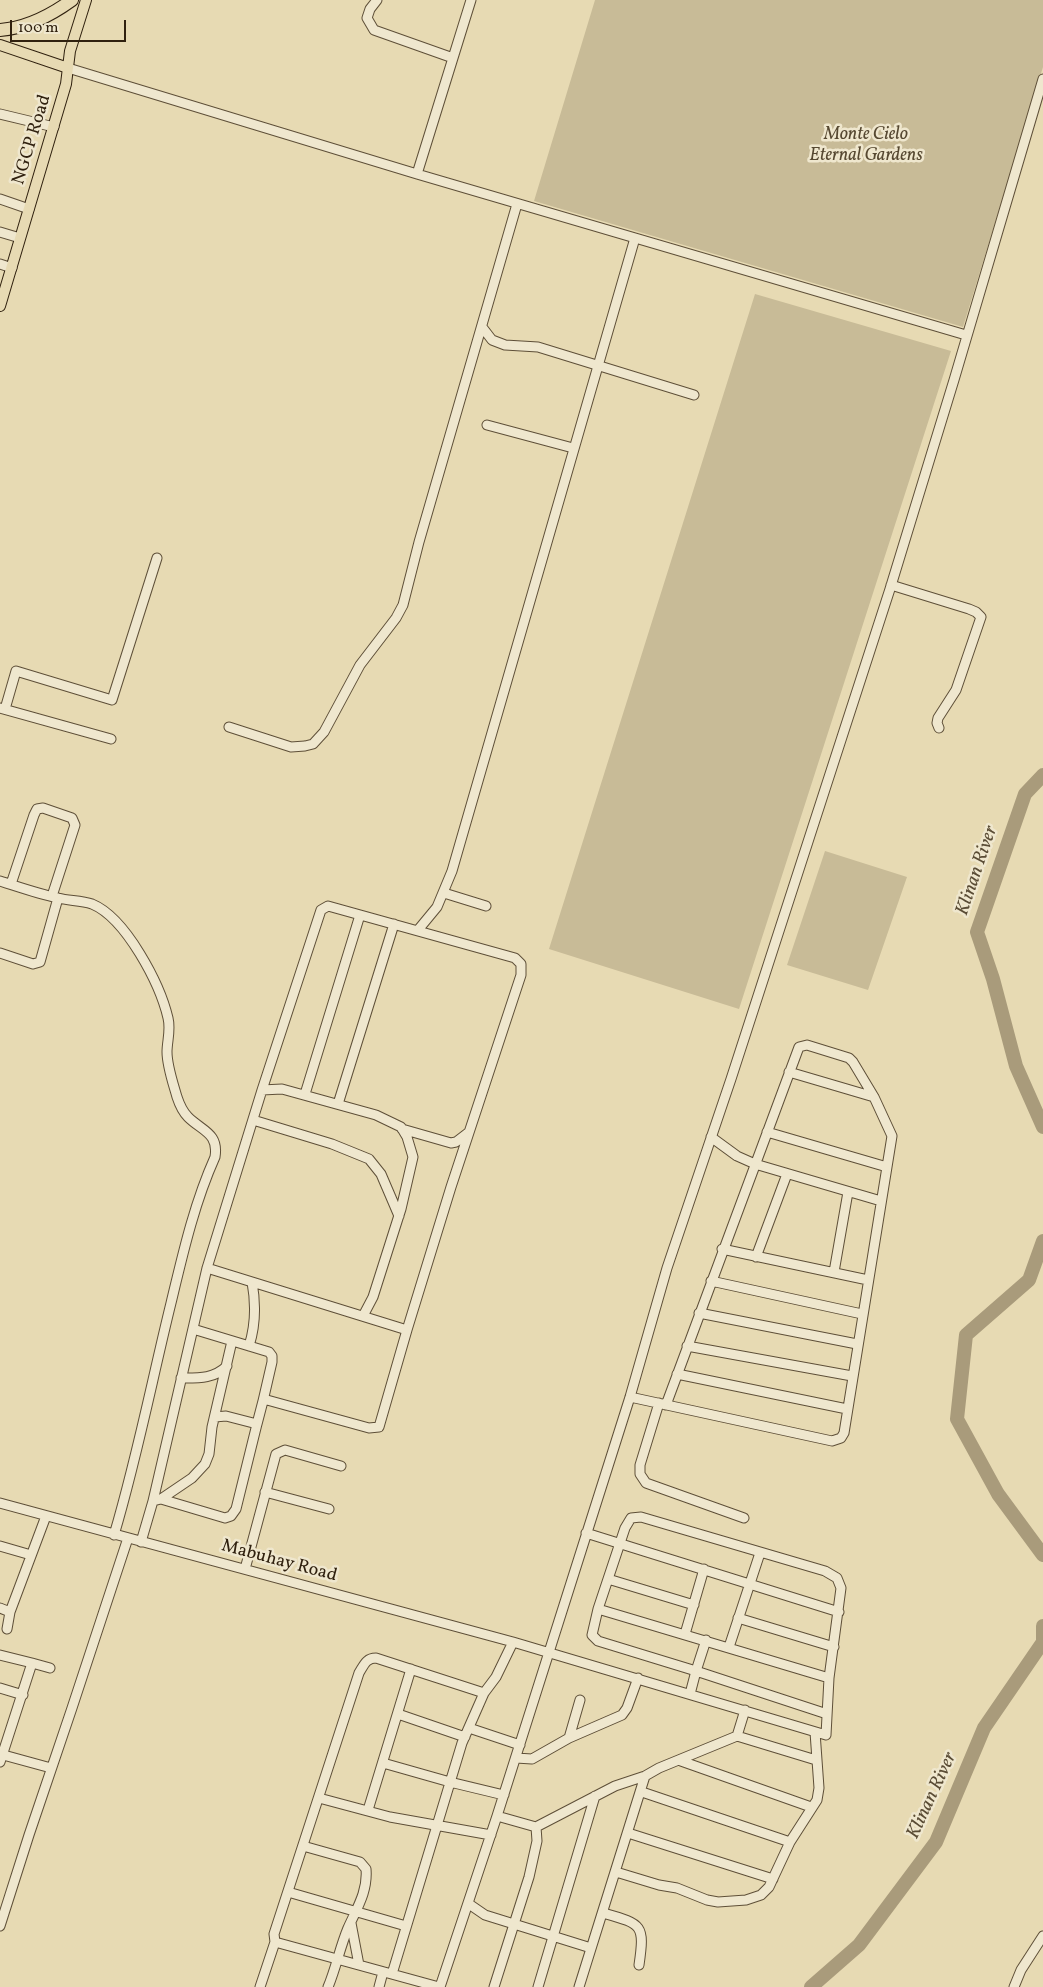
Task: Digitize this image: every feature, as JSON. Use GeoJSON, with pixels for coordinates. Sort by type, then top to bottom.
{"type":"FeatureCollection","features":[{"type":"Feature","properties":{"kind":"highway"},"geometry":{"type":"LineString","coordinates":[[0,30],[16,28],[38,20],[72,0]]}},
{"type":"Feature","properties":{"kind":"main road","name":"NGCP Road"},"geometry":{"type":"LineString","coordinates":[[0,306],[54,127],[66,84],[70,50],[86,0]]}},
{"type":"Feature","properties":{"kind":"main road"},"geometry":{"type":"LineString","coordinates":[[0,45],[68,68]]}},
{"type":"Feature","properties":{"kind":"street"},"geometry":{"type":"LineString","coordinates":[[377,0],[370,9],[367,18],[374,30],[453,58]]}},
{"type":"Feature","properties":{"kind":"street"},"geometry":{"type":"LineString","coordinates":[[417,174],[471,0]]}},
{"type":"Feature","properties":{"kind":"street"},"geometry":{"type":"LineString","coordinates":[[68,68],[517,204],[966,335]]}},
{"type":"Feature","properties":{"kind":"street"},"geometry":{"type":"LineString","coordinates":[[275,1942],[440,1987],[498,1816],[630,1397],[666,1268],[711,1137],[891,586],[1043,79]]}},
{"type":"Feature","properties":{"kind":"street"},"geometry":{"type":"LineString","coordinates":[[0,114],[54,127]]}},
{"type":"Feature","properties":{"kind":"street"},"geometry":{"type":"LineString","coordinates":[[0,199],[29,209]]}},
{"type":"Feature","properties":{"kind":"street"},"geometry":{"type":"LineString","coordinates":[[229,727],[291,747],[313,744],[324,732],[360,665],[396,618],[403,604],[419,542],[517,204]]}},
{"type":"Feature","properties":{"kind":"street"},"geometry":{"type":"LineString","coordinates":[[0,232],[20,238]]}},
{"type":"Feature","properties":{"kind":"street"},"geometry":{"type":"LineString","coordinates":[[418,930],[428,920],[444,893],[635,238]]}},
{"type":"Feature","properties":{"kind":"street"},"geometry":{"type":"LineString","coordinates":[[0,264],[12,268]]}},
{"type":"Feature","properties":{"kind":"street"},"geometry":{"type":"LineString","coordinates":[[482,327],[492,340],[505,346],[538,347],[694,395]]}},
{"type":"Feature","properties":{"kind":"street"},"geometry":{"type":"LineString","coordinates":[[487,425],[573,448]]}},
{"type":"Feature","properties":{"kind":"street"},"geometry":{"type":"LineString","coordinates":[[111,739],[3,708],[16,671],[112,700],[157,558]]}},
{"type":"Feature","properties":{"kind":"street"},"geometry":{"type":"LineString","coordinates":[[891,586],[968,609],[976,612],[981,617],[956,690],[936,723],[939,728]]}},
{"type":"Feature","properties":{"kind":"street"},"geometry":{"type":"LineString","coordinates":[[0,953],[33,964],[40,962],[75,824],[72,818],[43,808],[37,809],[12,884]]}},
{"type":"Feature","properties":{"kind":"street"},"geometry":{"type":"LineString","coordinates":[[0,881],[55,897],[84,902],[98,908],[115,920],[130,938],[164,1003],[169,1027],[168,1059],[177,1098],[187,1116],[212,1138],[216,1147],[215,1158],[188,1232],[124,1503],[114,1534]]}},
{"type":"Feature","properties":{"kind":"street"},"geometry":{"type":"LineString","coordinates":[[444,893],[486,906]]}},
{"type":"Feature","properties":{"kind":"street"},"geometry":{"type":"LineString","coordinates":[[141,1542],[157,1500],[181,1378],[207,1268],[320,910],[328,906],[515,958],[521,964],[521,975],[407,1330],[379,1427],[369,1428],[272,1400],[263,1401]]}},
{"type":"Feature","properties":{"kind":"street"},"geometry":{"type":"LineString","coordinates":[[305,1094],[360,915]]}},
{"type":"Feature","properties":{"kind":"street"},"geometry":{"type":"LineString","coordinates":[[338,1104],[394,924]]}},
{"type":"Feature","properties":{"kind":"street"},"geometry":{"type":"LineString","coordinates":[[630,1397],[662,1404],[832,1441],[837,1441],[844,1433],[892,1136],[874,1097],[851,1059],[807,1045],[799,1047],[722,1249],[677,1374],[662,1404],[640,1465],[640,1474],[646,1483],[744,1518]]}},
{"type":"Feature","properties":{"kind":"street"},"geometry":{"type":"LineString","coordinates":[[789,1072],[874,1097]]}},
{"type":"Feature","properties":{"kind":"street"},"geometry":{"type":"LineString","coordinates":[[262,1090],[282,1088],[305,1094],[392,1122],[402,1129],[451,1143],[456,1142],[470,1131]]}},
{"type":"Feature","properties":{"kind":"street"},"geometry":{"type":"LineString","coordinates":[[253,1120],[332,1144],[369,1159],[381,1174],[399,1216]]}},
{"type":"Feature","properties":{"kind":"street"},"geometry":{"type":"LineString","coordinates":[[363,1316],[373,1297],[399,1216],[413,1157],[407,1137],[402,1129]]}},
{"type":"Feature","properties":{"kind":"street"},"geometry":{"type":"LineString","coordinates":[[767,1132],[886,1167]]}},
{"type":"Feature","properties":{"kind":"street"},"geometry":{"type":"LineString","coordinates":[[711,1137],[737,1156],[755,1164],[881,1201]]}},
{"type":"Feature","properties":{"kind":"street"},"geometry":{"type":"LineString","coordinates":[[756,1257],[787,1174]]}},
{"type":"Feature","properties":{"kind":"street"},"geometry":{"type":"LineString","coordinates":[[834,1272],[848,1192]]}},
{"type":"Feature","properties":{"kind":"street"},"geometry":{"type":"LineString","coordinates":[[722,1249],[868,1280]]}},
{"type":"Feature","properties":{"kind":"street"},"geometry":{"type":"LineString","coordinates":[[207,1268],[407,1330]]}},
{"type":"Feature","properties":{"kind":"street"},"geometry":{"type":"LineString","coordinates":[[711,1281],[862,1314]]}},
{"type":"Feature","properties":{"kind":"street"},"geometry":{"type":"LineString","coordinates":[[249,1346],[256,1301],[252,1282]]}},
{"type":"Feature","properties":{"kind":"street"},"geometry":{"type":"LineString","coordinates":[[699,1313],[857,1344]]}},
{"type":"Feature","properties":{"kind":"street"},"geometry":{"type":"LineString","coordinates":[[157,1500],[225,1518],[231,1516],[236,1510],[263,1401],[272,1356],[269,1352],[193,1329]]}},
{"type":"Feature","properties":{"kind":"street"},"geometry":{"type":"LineString","coordinates":[[157,1500],[192,1478],[204,1464],[209,1454],[212,1428],[232,1340]]}},
{"type":"Feature","properties":{"kind":"street"},"geometry":{"type":"LineString","coordinates":[[687,1346],[852,1376]]}},
{"type":"Feature","properties":{"kind":"street"},"geometry":{"type":"LineString","coordinates":[[181,1378],[206,1377],[222,1371],[226,1366]]}},
{"type":"Feature","properties":{"kind":"street"},"geometry":{"type":"LineString","coordinates":[[677,1374],[847,1409]]}},
{"type":"Feature","properties":{"kind":"street"},"geometry":{"type":"LineString","coordinates":[[215,1418],[226,1416],[257,1424]]}},
{"type":"Feature","properties":{"kind":"street"},"geometry":{"type":"LineString","coordinates":[[245,1569],[276,1454],[285,1450],[340,1466]]}},
{"type":"Feature","properties":{"kind":"street"},"geometry":{"type":"LineString","coordinates":[[265,1492],[329,1509]]}},
{"type":"Feature","properties":{"kind":"street","name":"Mabuhay Road"},"geometry":{"type":"LineString","coordinates":[[0,1503],[549,1652],[815,1732]]}},
{"type":"Feature","properties":{"kind":"street"},"geometry":{"type":"LineString","coordinates":[[6,1629],[10,1612],[46,1516]]}},
{"type":"Feature","properties":{"kind":"street"},"geometry":{"type":"LineString","coordinates":[[616,1872],[659,1885],[677,1888],[707,1900],[718,1902],[754,1898],[765,1892],[790,1842],[819,1794],[815,1732],[826,1735],[829,1678],[841,1588],[837,1578],[825,1571],[635,1516],[628,1523],[620,1543],[598,1609],[592,1635],[598,1641],[827,1714]]}},
{"type":"Feature","properties":{"kind":"street"},"geometry":{"type":"LineString","coordinates":[[586,1533],[839,1612]]}},
{"type":"Feature","properties":{"kind":"street"},"geometry":{"type":"LineString","coordinates":[[0,1926],[128,1538]]}},
{"type":"Feature","properties":{"kind":"street"},"geometry":{"type":"LineString","coordinates":[[0,1546],[31,1555]]}},
{"type":"Feature","properties":{"kind":"street"},"geometry":{"type":"LineString","coordinates":[[729,1647],[760,1553]]}},
{"type":"Feature","properties":{"kind":"street"},"geometry":{"type":"LineString","coordinates":[[685,1634],[704,1569]]}},
{"type":"Feature","properties":{"kind":"street"},"geometry":{"type":"LineString","coordinates":[[608,1579],[694,1605]]}},
{"type":"Feature","properties":{"kind":"street"},"geometry":{"type":"LineString","coordinates":[[0,1608],[10,1612]]}},
{"type":"Feature","properties":{"kind":"street"},"geometry":{"type":"LineString","coordinates":[[598,1609],[829,1678]]}},
{"type":"Feature","properties":{"kind":"street"},"geometry":{"type":"LineString","coordinates":[[738,1618],[834,1647]]}},
{"type":"Feature","properties":{"kind":"street"},"geometry":{"type":"LineString","coordinates":[[690,1694],[706,1640]]}},
{"type":"Feature","properties":{"kind":"street"},"geometry":{"type":"LineString","coordinates":[[379,1987],[388,1973],[406,1926],[465,1737],[484,1693],[496,1677],[513,1642]]}},
{"type":"Feature","properties":{"kind":"street"},"geometry":{"type":"LineString","coordinates":[[0,1655],[50,1668]]}},
{"type":"Feature","properties":{"kind":"street"},"geometry":{"type":"LineString","coordinates":[[260,1987],[275,1942],[274,1934],[359,1673],[365,1661],[370,1658],[376,1658],[484,1693]]}},
{"type":"Feature","properties":{"kind":"street"},"geometry":{"type":"LineString","coordinates":[[32,1663],[1,1757],[51,1768]]}},
{"type":"Feature","properties":{"kind":"street"},"geometry":{"type":"LineString","coordinates":[[368,1810],[411,1668]]}},
{"type":"Feature","properties":{"kind":"street"},"geometry":{"type":"LineString","coordinates":[[516,1758],[532,1759],[569,1738],[622,1715],[627,1708],[638,1678]]}},
{"type":"Feature","properties":{"kind":"street"},"geometry":{"type":"LineString","coordinates":[[0,1688],[23,1694]]}},
{"type":"Feature","properties":{"kind":"street"},"geometry":{"type":"LineString","coordinates":[[569,1738],[580,1700]]}},
{"type":"Feature","properties":{"kind":"street"},"geometry":{"type":"LineString","coordinates":[[737,1736],[745,1710]]}},
{"type":"Feature","properties":{"kind":"street"},"geometry":{"type":"LineString","coordinates":[[398,1714],[465,1737]]}},
{"type":"Feature","properties":{"kind":"street"},"geometry":{"type":"LineString","coordinates":[[469,1728],[520,1745]]}},
{"type":"Feature","properties":{"kind":"street"},"geometry":{"type":"LineString","coordinates":[[498,1816],[536,1827],[615,1786],[646,1776],[659,1768],[681,1761],[715,1744],[737,1736],[816,1760]]}},
{"type":"Feature","properties":{"kind":"street"},"geometry":{"type":"LineString","coordinates":[[681,1761],[812,1807]]}},
{"type":"Feature","properties":{"kind":"street"},"geometry":{"type":"LineString","coordinates":[[383,1763],[504,1795]]}},
{"type":"Feature","properties":{"kind":"street"},"geometry":{"type":"LineString","coordinates":[[579,1987],[646,1776]]}},
{"type":"Feature","properties":{"kind":"street"},"geometry":{"type":"LineString","coordinates":[[642,1792],[790,1842]]}},
{"type":"Feature","properties":{"kind":"street"},"geometry":{"type":"LineString","coordinates":[[538,1987],[595,1796]]}},
{"type":"Feature","properties":{"kind":"street"},"geometry":{"type":"LineString","coordinates":[[319,1798],[390,1817],[491,1835]]}},
{"type":"Feature","properties":{"kind":"street"},"geometry":{"type":"LineString","coordinates":[[494,1987],[536,1849],[536,1827]]}},
{"type":"Feature","properties":{"kind":"street"},"geometry":{"type":"LineString","coordinates":[[628,1833],[773,1879]]}},
{"type":"Feature","properties":{"kind":"street"},"geometry":{"type":"LineString","coordinates":[[303,1846],[360,1862],[364,1864],[366,1869],[366,1883],[357,1912],[351,1923],[328,1987]]}},
{"type":"Feature","properties":{"kind":"street"},"geometry":{"type":"LineString","coordinates":[[288,1892],[406,1926]]}},
{"type":"Feature","properties":{"kind":"street"},"geometry":{"type":"LineString","coordinates":[[469,1904],[485,1915],[591,1948]]}},
{"type":"Feature","properties":{"kind":"street"},"geometry":{"type":"LineString","coordinates":[[603,1913],[629,1921],[637,1927],[643,1940],[639,1965]]}},
{"type":"Feature","properties":{"kind":"street"},"geometry":{"type":"LineString","coordinates":[[464,1918],[485,1915]]}},
{"type":"Feature","properties":{"kind":"street"},"geometry":{"type":"LineString","coordinates":[[351,1923],[359,1965]]}},
{"type":"Feature","properties":{"kind":"street"},"geometry":{"type":"LineString","coordinates":[[1014,1987],[1043,1936]]}},
{"type":"Feature","properties":{"kind":"green space","name":"Monte Cielo Eternal Gardens"},"geometry":{"type":"Polygon","coordinates":[[[595,0],[1043,0],[1043,67],[963,327],[534,201],[595,0]]]}},
{"type":"Feature","properties":{"kind":"green space"},"geometry":{"type":"Polygon","coordinates":[[[755,294],[951,351],[739,1009],[549,949],[755,294]]]}},
{"type":"Feature","properties":{"kind":"green space"},"geometry":{"type":"Polygon","coordinates":[[[825,851],[907,877],[868,990],[787,965],[825,851]]]}},
{"type":"Feature","properties":{"kind":"waterway","name":"Klinan River"},"geometry":{"type":"LineString","coordinates":[[1043,775],[1025,794],[977,932],[993,979],[1016,1066],[1043,1127]]}},
{"type":"Feature","properties":{"kind":"waterway","name":"Klinan River"},"geometry":{"type":"LineString","coordinates":[[1043,1241],[1029,1280],[966,1335],[957,1419],[998,1494],[1043,1555]]}},
{"type":"Feature","properties":{"kind":"waterway","name":"Klinan River"},"geometry":{"type":"LineString","coordinates":[[811,1987],[859,1945],[936,1842],[984,1728],[1043,1642],[1043,1626]]}}]}
